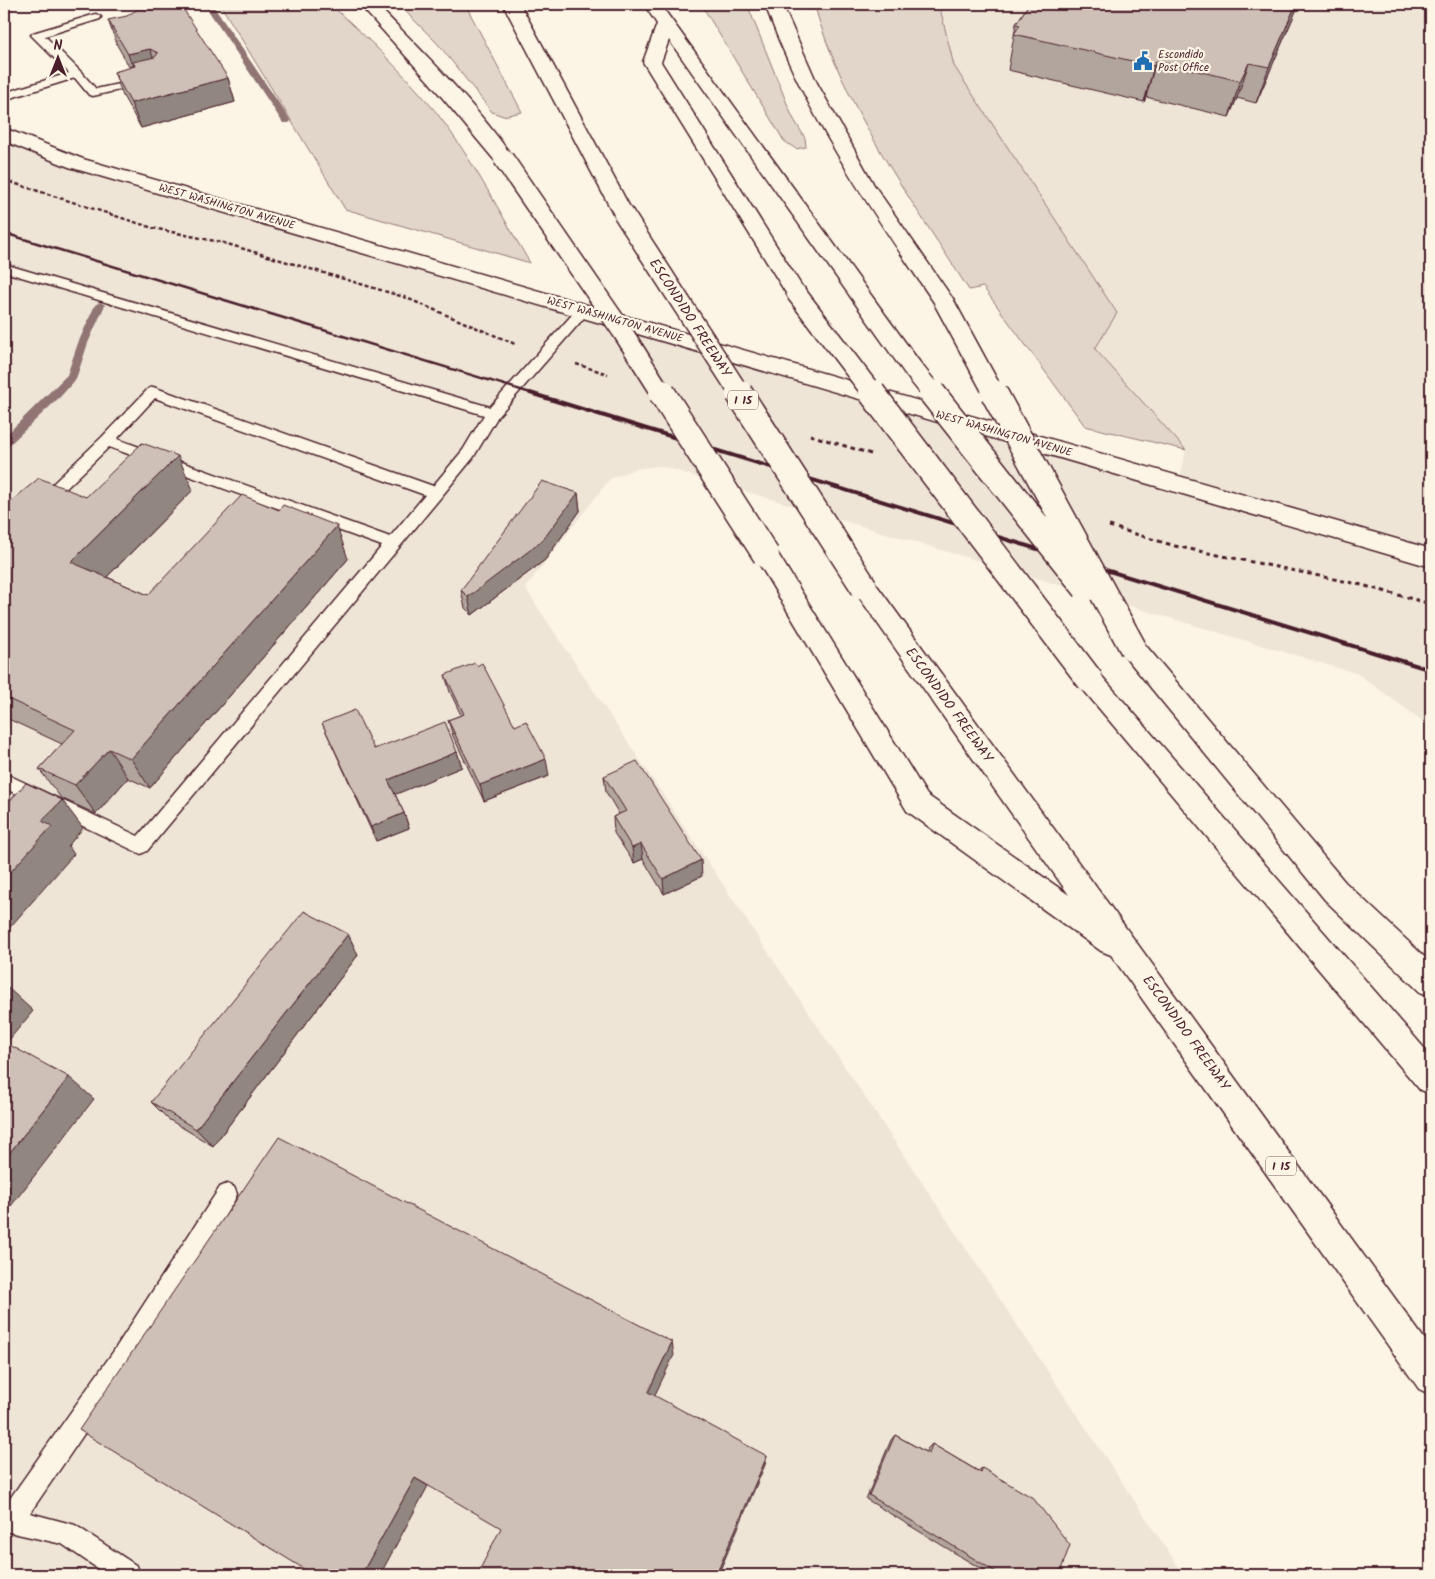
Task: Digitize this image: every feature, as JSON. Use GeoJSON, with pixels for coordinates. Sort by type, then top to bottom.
{"type":"FeatureCollection","features":[{"type":"Feature","properties":{"kind":"main road"},"geometry":{"type":"LineString","coordinates":[[366,4],[433,72],[503,158],[622,331],[766,555],[918,803],[1130,956]]}},
{"type":"Feature","properties":{"kind":"main road","name":"ESCONDIDO FREEWAY"},"geometry":{"type":"LineString","coordinates":[[511,4],[623,213],[864,587],[1431,1377]]}},
{"type":"Feature","properties":{"kind":"main road"},"geometry":{"type":"LineString","coordinates":[[652,4],[912,369],[1133,648],[1335,891],[1431,982]]}},
{"type":"Feature","properties":{"kind":"main road"},"geometry":{"type":"LineString","coordinates":[[773,4],[808,83],[864,185],[944,302],[1133,648]]}},
{"type":"Feature","properties":{"kind":"main road"},"geometry":{"type":"LineString","coordinates":[[790,4],[808,83]]}},
{"type":"Feature","properties":{"kind":"main road"},"geometry":{"type":"LineString","coordinates":[[666,24],[652,62],[796,293],[1090,680],[1431,1079]]}},
{"type":"Feature","properties":{"kind":"main road","name":"WEST WASHINGTON AVENUE"},"geometry":{"type":"LineString","coordinates":[[4,134],[76,163],[1431,558]]}},
{"type":"Feature","properties":{"kind":"lane"},"geometry":{"type":"LineString","coordinates":[[96,17],[37,35],[77,74],[93,93],[150,80]]}},
{"type":"Feature","properties":{"kind":"lane"},"geometry":{"type":"LineString","coordinates":[[4,97],[77,74]]}},
{"type":"Feature","properties":{"kind":"lane"},"geometry":{"type":"LineString","coordinates":[[4,270],[6,268],[494,414]]}},
{"type":"Feature","properties":{"kind":"lane"},"geometry":{"type":"LineString","coordinates":[[4,780],[141,846],[468,454],[494,414],[583,311]]}},
{"type":"Feature","properties":{"kind":"lane"},"geometry":{"type":"LineString","coordinates":[[31,513],[107,441],[153,392],[436,493]]}},
{"type":"Feature","properties":{"kind":"lane"},"geometry":{"type":"LineString","coordinates":[[107,441],[393,544]]}},
{"type":"Feature","properties":{"kind":"lane"},"geometry":{"type":"LineString","coordinates":[[128,1575],[67,1533],[7,1520],[121,1360],[227,1194]]}},
{"type":"Feature","properties":{"kind":"shaded area"},"geometry":{"type":"Polygon","coordinates":[[[220,4],[330,4],[385,56],[436,112],[474,167],[530,263],[345,209],[220,4]]]}},
{"type":"Feature","properties":{"kind":"shaded area"},"geometry":{"type":"Polygon","coordinates":[[[398,4],[465,4],[522,112],[503,116],[492,112],[438,44],[398,4]]]}},
{"type":"Feature","properties":{"kind":"shaded area"},"geometry":{"type":"Polygon","coordinates":[[[701,4],[747,4],[792,116],[805,138],[806,147],[796,149],[784,141],[701,4]]]}},
{"type":"Feature","properties":{"kind":"shaded area"},"geometry":{"type":"Polygon","coordinates":[[[814,4],[939,4],[954,66],[1117,313],[1095,349],[1186,450],[1085,426],[983,287],[969,290],[902,187],[861,117],[827,43],[814,4]]]}},
{"type":"Feature","properties":{"kind":"shaded area"},"geometry":{"type":"Polygon","coordinates":[[[939,4],[1431,4],[1431,727],[1358,674],[660,466],[635,469],[610,479],[525,588],[1184,1575],[4,1575],[4,134],[33,148],[1179,484],[1186,450],[1095,349],[1116,313],[954,66],[939,4]]]}},
{"type":"Feature","properties":{"kind":"building"},"geometry":{"type":"Polygon","coordinates":[[[180,4],[228,78],[131,103],[114,72],[135,66],[133,62],[155,57],[158,53],[150,49],[128,54],[108,20],[127,16],[139,8],[154,10],[180,4]]]}},
{"type":"Feature","properties":{"kind":"building","name":"Escondido Post Office"},"geometry":{"type":"Polygon","coordinates":[[[1029,4],[1296,4],[1269,67],[1249,63],[1240,81],[1156,61],[1154,66],[1014,34],[1020,25],[1016,24],[1029,4]]]}},
{"type":"Feature","properties":{"kind":"building"},"geometry":{"type":"Polygon","coordinates":[[[142,443],[178,456],[71,562],[148,595],[242,495],[279,510],[283,505],[337,526],[131,759],[109,749],[75,785],[39,769],[75,730],[4,697],[4,507],[39,478],[86,497],[142,443]]]}},
{"type":"Feature","properties":{"kind":"building"},"geometry":{"type":"Polygon","coordinates":[[[542,481],[578,493],[542,541],[468,597],[461,590],[542,481]]]}},
{"type":"Feature","properties":{"kind":"building"},"geometry":{"type":"Polygon","coordinates":[[[475,663],[477,666],[482,663],[515,726],[526,721],[546,759],[480,785],[448,720],[464,714],[445,675],[475,663]]]}},
{"type":"Feature","properties":{"kind":"building"},"geometry":{"type":"Polygon","coordinates":[[[355,710],[374,749],[445,722],[457,752],[388,780],[404,813],[371,827],[322,723],[355,710]]]}},
{"type":"Feature","properties":{"kind":"building"},"geometry":{"type":"Polygon","coordinates":[[[637,761],[701,860],[663,879],[641,844],[632,848],[613,817],[626,811],[604,776],[637,761]]]}},
{"type":"Feature","properties":{"kind":"building"},"geometry":{"type":"Polygon","coordinates":[[[26,783],[62,800],[42,821],[52,826],[4,879],[4,803],[7,804],[26,783]]]}},
{"type":"Feature","properties":{"kind":"building"},"geometry":{"type":"Polygon","coordinates":[[[304,911],[348,934],[196,1129],[151,1102],[304,911]]]}},
{"type":"Feature","properties":{"kind":"building"},"geometry":{"type":"Polygon","coordinates":[[[4,1042],[69,1077],[4,1160],[4,1042]]]}},
{"type":"Feature","properties":{"kind":"building"},"geometry":{"type":"Polygon","coordinates":[[[279,1137],[672,1342],[648,1392],[767,1456],[716,1575],[477,1575],[501,1528],[415,1478],[361,1575],[314,1575],[79,1430],[279,1137]]]}},
{"type":"Feature","properties":{"kind":"building"},"geometry":{"type":"Polygon","coordinates":[[[895,1435],[929,1454],[932,1444],[981,1473],[982,1468],[1033,1498],[1070,1545],[1059,1575],[1011,1575],[1006,1573],[1006,1575],[1001,1575],[869,1495],[895,1435]]]}},
{"type":"Feature","properties":{"kind":"waterway"},"geometry":{"type":"LineString","coordinates":[[208,4],[286,121]]}},
{"type":"Feature","properties":{"kind":"waterway"},"geometry":{"type":"LineString","coordinates":[[4,443],[57,393],[72,376],[83,343],[100,305]]}},
{"type":"Feature","properties":{"kind":"railway"},"geometry":{"type":"LineString","coordinates":[[4,233],[534,394]]}},
{"type":"Feature","properties":{"kind":"railway"},"geometry":{"type":"LineString","coordinates":[[530,393],[1431,670]]}},
{"type":"Feature","properties":{"kind":"place","name":"Escondido Post Office"},"geometry":{"type":"Point","coordinates":[1143,61]}}]}
